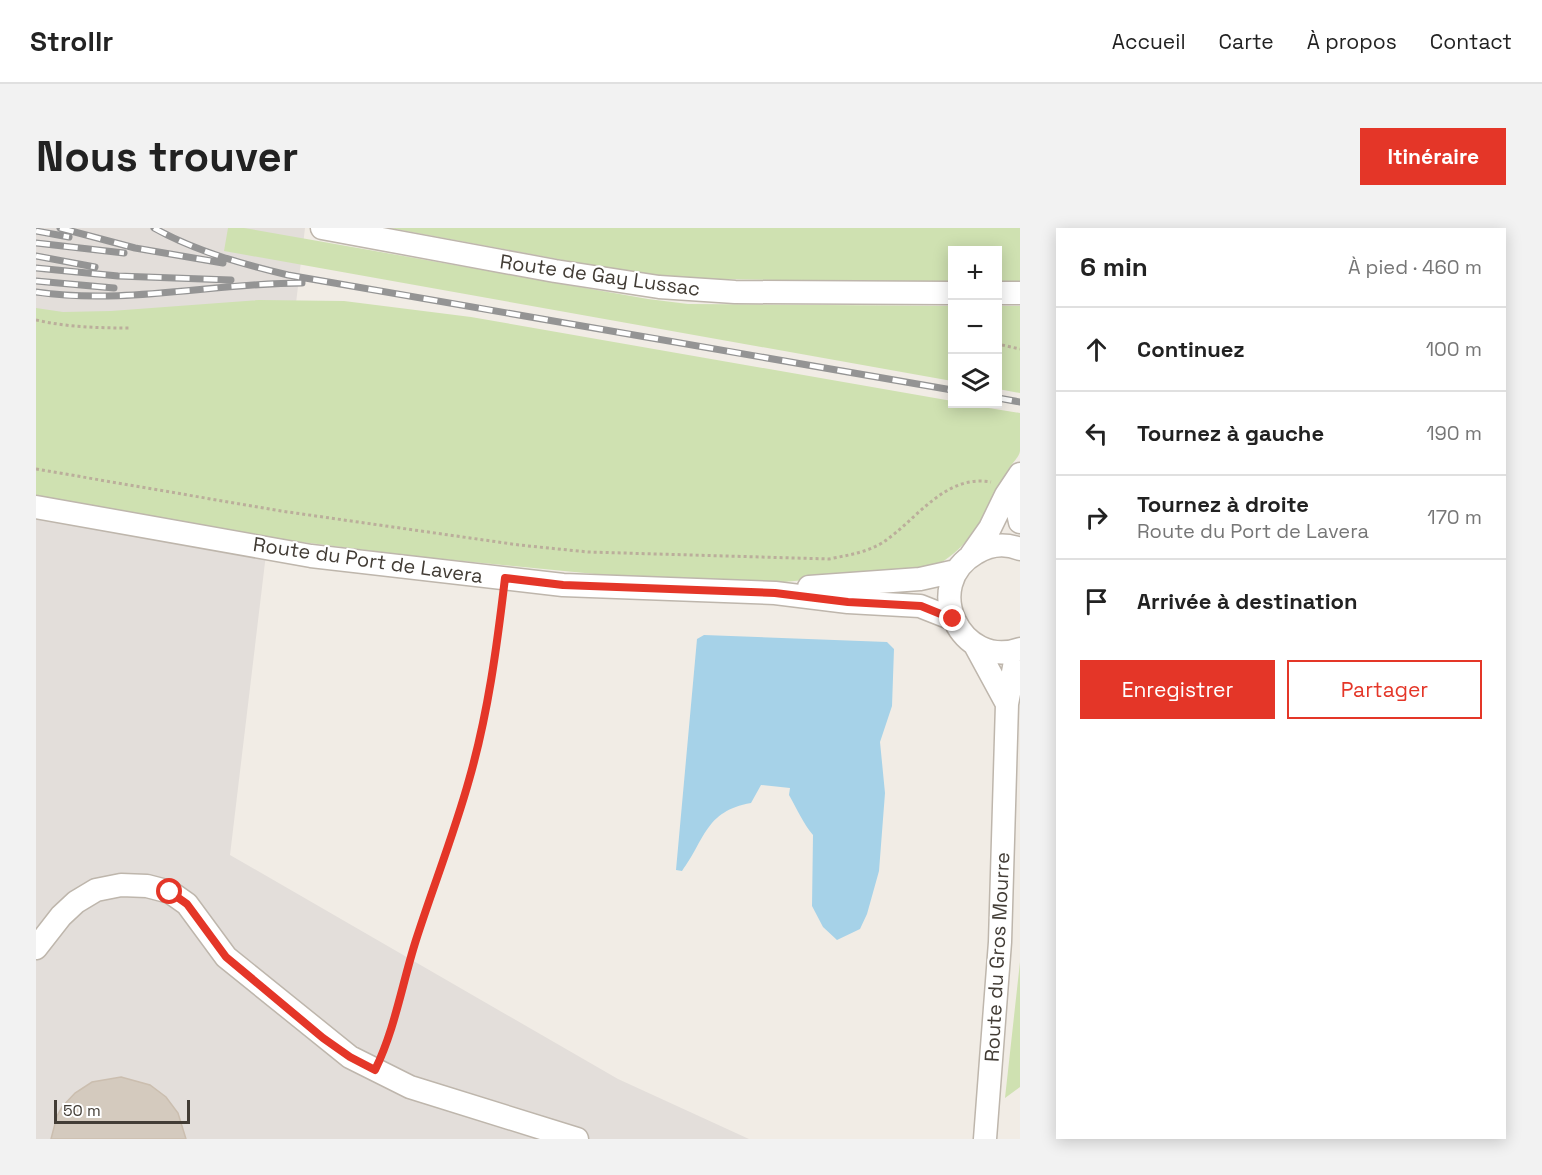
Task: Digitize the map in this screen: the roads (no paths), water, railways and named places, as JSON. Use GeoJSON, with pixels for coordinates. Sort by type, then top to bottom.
{"type":"FeatureCollection","features":[{"type":"Feature","properties":{"kind":"street","name":"Route de Gay Lussac"},"geometry":{"type":"LineString","coordinates":[[322,228],[555,271],[659,287],[735,292],[948,293]]}},
{"type":"Feature","properties":{"kind":"street"},"geometry":{"type":"LineString","coordinates":[[1002,293],[1020,293]]}},
{"type":"Feature","properties":{"kind":"street"},"geometry":{"type":"LineString","coordinates":[[1016,479],[1020,522]]}},
{"type":"Feature","properties":{"kind":"street"},"geometry":{"type":"LineString","coordinates":[[1016,479],[990,528],[963,564],[950,587],[949,603],[953,619],[962,634],[975,645],[1003,652],[1018,650]]}},
{"type":"Feature","properties":{"kind":"street","name":"Route du Port de Lavera"},"geometry":{"type":"LineString","coordinates":[[36,507],[311,556],[563,585],[775,593],[848,602],[921,606],[953,619]]}},
{"type":"Feature","properties":{"kind":"street","name":"Route du Port de Lavera"},"geometry":{"type":"LineString","coordinates":[[775,593],[822,585],[920,579],[963,564],[983,549],[998,545],[1020,549]]}},
{"type":"Feature","properties":{"kind":"street"},"geometry":{"type":"LineString","coordinates":[[975,645],[1007,704]]}},
{"type":"Feature","properties":{"kind":"street","name":"Route du Gros Mourre"},"geometry":{"type":"LineString","coordinates":[[986,1139],[1010,942],[1007,704],[1018,650]]}},
{"type":"Feature","properties":{"kind":"street"},"geometry":{"type":"LineString","coordinates":[[36,948],[61,915],[76,902],[96,890],[122,885],[147,886],[170,892],[187,904],[226,957],[323,1038],[350,1057],[410,1087],[577,1139]]}},
{"type":"Feature","properties":{"kind":"water"},"geometry":{"type":"Polygon","coordinates":[[[704,635],[887,642],[894,649],[892,706],[880,742],[885,793],[879,871],[867,914],[860,929],[837,940],[823,927],[812,906],[813,835],[789,795],[790,788],[761,785],[751,803],[736,807],[715,820],[682,871],[676,870],[697,639],[704,635]]]}},
{"type":"Feature","properties":{"kind":"railway"},"geometry":{"type":"LineString","coordinates":[[60,228],[135,248],[223,263]]}},
{"type":"Feature","properties":{"kind":"railway"},"geometry":{"type":"LineString","coordinates":[[154,228],[186,244],[219,256],[288,275],[948,389]]}},
{"type":"Feature","properties":{"kind":"railway"},"geometry":{"type":"LineString","coordinates":[[36,231],[69,237]]}},
{"type":"Feature","properties":{"kind":"railway"},"geometry":{"type":"LineString","coordinates":[[36,243],[124,253]]}},
{"type":"Feature","properties":{"kind":"railway"},"geometry":{"type":"LineString","coordinates":[[36,256],[95,267]]}},
{"type":"Feature","properties":{"kind":"railway"},"geometry":{"type":"LineString","coordinates":[[36,268],[118,276],[231,280]]}},
{"type":"Feature","properties":{"kind":"railway"},"geometry":{"type":"LineString","coordinates":[[36,281],[114,288]]}},
{"type":"Feature","properties":{"kind":"railway"},"geometry":{"type":"LineString","coordinates":[[36,292],[69,295],[136,295],[302,283]]}},
{"type":"Feature","properties":{"kind":"railway"},"geometry":{"type":"LineString","coordinates":[[1002,399],[1020,402]]}}]}
